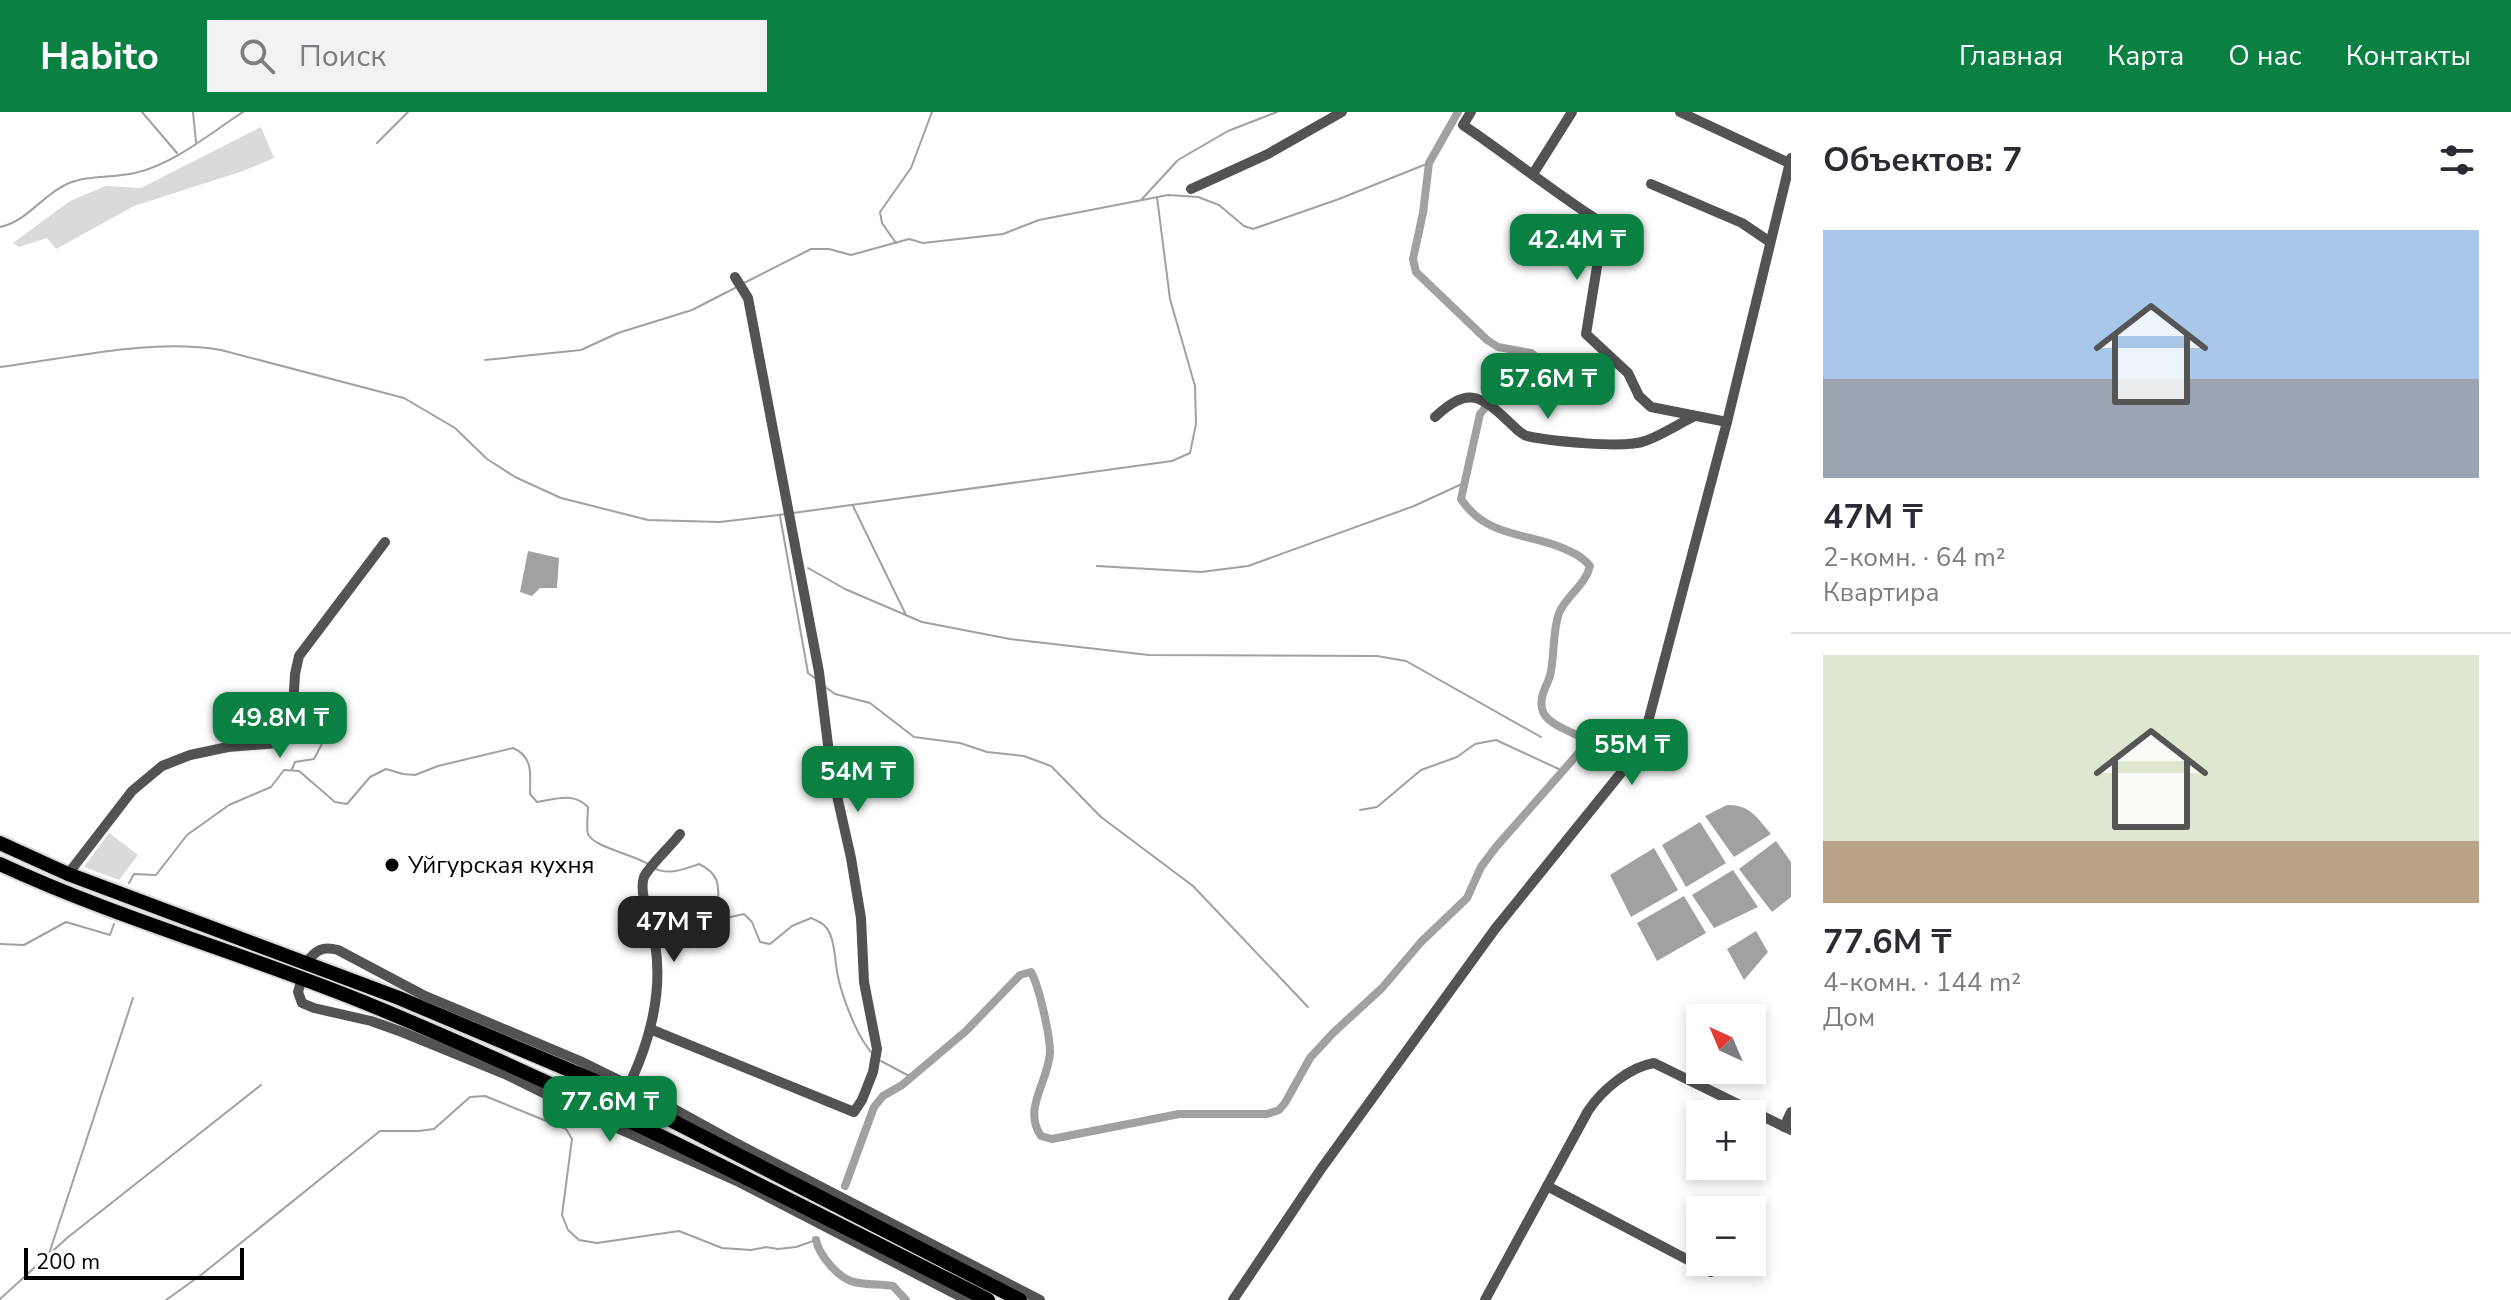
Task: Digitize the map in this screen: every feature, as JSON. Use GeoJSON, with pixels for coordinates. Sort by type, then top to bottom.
{"type":"FeatureCollection","features":[{"type":"Feature","properties":{"kind":"highway"},"geometry":{"type":"LineString","coordinates":[[0,843],[68,874],[427,1010],[626,1091],[1020,1300]]}},
{"type":"Feature","properties":{"kind":"highway"},"geometry":{"type":"LineString","coordinates":[[0,864],[302,978],[497,1058],[594,1111],[614,1114],[720,1164],[988,1300]]}},
{"type":"Feature","properties":{"kind":"highway"},"geometry":{"type":"LineString","coordinates":[[0,874],[52,886]]}},
{"type":"Feature","properties":{"kind":"street"},"geometry":{"type":"LineString","coordinates":[[1191,189],[1268,154],[1342,112]]}},
{"type":"Feature","properties":{"kind":"street"},"geometry":{"type":"LineString","coordinates":[[1471,112],[1463,125],[1562,198],[1599,221],[1602,236],[1586,334],[1628,373],[1639,396],[1651,407],[1727,422]]}},
{"type":"Feature","properties":{"kind":"street"},"geometry":{"type":"LineString","coordinates":[[1533,174],[1572,112]]}},
{"type":"Feature","properties":{"kind":"street"},"geometry":{"type":"LineString","coordinates":[[1233,1300],[1321,1169],[1495,929],[1629,763],[1643,741],[1727,422],[1790,161],[1680,112]]}},
{"type":"Feature","properties":{"kind":"street"},"geometry":{"type":"LineString","coordinates":[[1651,184],[1742,223],[1770,242]]}},
{"type":"Feature","properties":{"kind":"street"},"geometry":{"type":"LineString","coordinates":[[650,1029],[854,1112],[873,1072],[877,1049],[864,982],[861,918],[831,769],[819,672],[748,298],[735,277]]}},
{"type":"Feature","properties":{"kind":"street"},"geometry":{"type":"LineString","coordinates":[[1435,417],[1453,401],[1479,399],[1524,435],[1621,446],[1643,442],[1695,416]]}},
{"type":"Feature","properties":{"kind":"street"},"geometry":{"type":"LineString","coordinates":[[68,874],[132,791],[162,766],[190,755],[228,747],[279,743],[288,736],[299,656],[385,542]]}},
{"type":"Feature","properties":{"kind":"street"},"geometry":{"type":"LineString","coordinates":[[614,1114],[650,1029],[657,995],[655,944],[643,890],[644,877],[680,834]]}},
{"type":"Feature","properties":{"kind":"street"},"geometry":{"type":"LineString","coordinates":[[306,963],[314,952],[326,947],[338,950],[423,995],[580,1061],[626,1091],[759,1155],[1040,1300]]}},
{"type":"Feature","properties":{"kind":"street"},"geometry":{"type":"LineString","coordinates":[[302,978],[298,992],[302,1003],[371,1021],[429,1041],[594,1111],[967,1300]]}},
{"type":"Feature","properties":{"kind":"street"},"geometry":{"type":"LineString","coordinates":[[1485,1300],[1598,1096],[1641,1065],[1654,1063],[1787,1128],[1791,1112]]}},
{"type":"Feature","properties":{"kind":"street"},"geometry":{"type":"LineString","coordinates":[[1547,1186],[1686,1259]]}},
{"type":"Feature","properties":{"kind":"shaded area"},"geometry":{"type":"Polygon","coordinates":[[[261,127],[274,158],[134,206],[56,249],[47,238],[19,247],[13,243],[70,201],[106,186],[141,188],[261,127]]]}},
{"type":"Feature","properties":{"kind":"shaded area"},"geometry":{"type":"Polygon","coordinates":[[[528,551],[559,558],[557,588],[540,588],[532,596],[520,592],[528,551]]]}},
{"type":"Feature","properties":{"kind":"shaded area"},"geometry":{"type":"Polygon","coordinates":[[[1727,805],[1748,810],[1771,834],[1734,857],[1705,816],[1727,805]]]}},
{"type":"Feature","properties":{"kind":"shaded area"},"geometry":{"type":"Polygon","coordinates":[[[1700,822],[1726,863],[1686,887],[1662,845],[1700,822]]]}},
{"type":"Feature","properties":{"kind":"shaded area"},"geometry":{"type":"Polygon","coordinates":[[[109,833],[138,855],[119,880],[84,867],[109,833]]]}},
{"type":"Feature","properties":{"kind":"shaded area"},"geometry":{"type":"Polygon","coordinates":[[[1776,841],[1791,862],[1791,897],[1772,912],[1739,869],[1776,841]]]}},
{"type":"Feature","properties":{"kind":"shaded area"},"geometry":{"type":"Polygon","coordinates":[[[1654,848],[1678,890],[1631,917],[1610,875],[1654,848]]]}},
{"type":"Feature","properties":{"kind":"shaded area"},"geometry":{"type":"Polygon","coordinates":[[[1733,870],[1758,907],[1714,928],[1692,895],[1733,870]]]}},
{"type":"Feature","properties":{"kind":"shaded area"},"geometry":{"type":"Polygon","coordinates":[[[1684,896],[1706,933],[1657,961],[1637,923],[1684,896]]]}},
{"type":"Feature","properties":{"kind":"shaded area"},"geometry":{"type":"Polygon","coordinates":[[[1756,931],[1768,952],[1744,980],[1727,949],[1756,931]]]}},
{"type":"Feature","properties":{"kind":"waterway"},"geometry":{"type":"LineString","coordinates":[[142,112],[177,153]]}},
{"type":"Feature","properties":{"kind":"waterway"},"geometry":{"type":"LineString","coordinates":[[193,112],[196,142]]}},
{"type":"Feature","properties":{"kind":"waterway"},"geometry":{"type":"LineString","coordinates":[[0,227],[27,214],[67,184],[135,173],[164,163],[243,112]]}},
{"type":"Feature","properties":{"kind":"waterway"},"geometry":{"type":"LineString","coordinates":[[377,143],[408,112]]}},
{"type":"Feature","properties":{"kind":"waterway"},"geometry":{"type":"LineString","coordinates":[[896,243],[882,223],[880,212],[911,168],[932,112]]}},
{"type":"Feature","properties":{"kind":"waterway"},"geometry":{"type":"LineString","coordinates":[[1142,199],[1178,160],[1228,131],[1277,112]]}},
{"type":"Feature","properties":{"kind":"waterway"},"geometry":{"type":"LineString","coordinates":[[845,1186],[874,1107],[883,1096],[902,1085],[966,1031],[1020,975],[1031,972],[1044,1011],[1050,1052],[1035,1105],[1034,1116],[1041,1136],[1052,1139],[1179,1114],[1267,1114],[1279,1110],[1310,1058],[1467,898],[1481,867],[1496,847],[1583,748],[1585,739],[1550,721],[1543,712],[1541,702],[1550,676],[1559,613],[1590,566],[1565,549],[1483,521],[1461,499],[1480,414],[1503,393],[1533,380],[1542,369],[1539,359],[1531,353],[1498,347],[1487,340],[1416,272],[1413,259],[1429,163],[1458,112]]}},
{"type":"Feature","properties":{"kind":"waterway"},"geometry":{"type":"LineString","coordinates":[[744,283],[811,249],[829,249],[851,255],[909,239],[923,243],[1003,234],[1039,220],[1168,195],[1198,197],[1219,205],[1244,226],[1253,229],[1429,163]]}},
{"type":"Feature","properties":{"kind":"waterway"},"geometry":{"type":"LineString","coordinates":[[793,513],[1172,461],[1190,453],[1196,424],[1195,386],[1170,299],[1157,197]]}},
{"type":"Feature","properties":{"kind":"waterway"},"geometry":{"type":"LineString","coordinates":[[485,360],[581,350],[618,333],[692,310],[735,288]]}},
{"type":"Feature","properties":{"kind":"waterway"},"geometry":{"type":"LineString","coordinates":[[0,367],[139,348],[167,346],[221,350],[404,398],[455,428],[487,459],[515,477],[561,498],[648,520],[720,522],[786,514]]}},
{"type":"Feature","properties":{"kind":"waterway"},"geometry":{"type":"LineString","coordinates":[[1097,566],[1201,572],[1248,566],[1414,506],[1464,483]]}},
{"type":"Feature","properties":{"kind":"waterway"},"geometry":{"type":"LineString","coordinates":[[853,506],[906,615]]}},
{"type":"Feature","properties":{"kind":"waterway"},"geometry":{"type":"LineString","coordinates":[[780,516],[808,673],[816,679]]}},
{"type":"Feature","properties":{"kind":"waterway"},"geometry":{"type":"LineString","coordinates":[[808,568],[845,589],[922,622],[1010,639],[1149,655],[1377,656],[1406,661],[1541,737]]}},
{"type":"Feature","properties":{"kind":"waterway"},"geometry":{"type":"LineString","coordinates":[[824,686],[835,694],[870,703],[914,737],[1024,756],[1051,766],[1101,817],[1193,886],[1308,1007]]}},
{"type":"Feature","properties":{"kind":"waterway"},"geometry":{"type":"LineString","coordinates":[[292,769],[295,762],[314,759],[325,738],[338,726],[344,706]]}},
{"type":"Feature","properties":{"kind":"waterway"},"geometry":{"type":"LineString","coordinates":[[1360,810],[1377,807],[1421,770],[1457,757],[1475,744],[1496,740],[1563,771]]}},
{"type":"Feature","properties":{"kind":"waterway"},"geometry":{"type":"LineString","coordinates":[[129,883],[134,874],[156,875],[187,835],[229,805],[271,787],[284,770],[299,771],[335,802],[347,804],[370,777],[386,769],[415,775],[438,766],[513,748],[528,762],[530,794],[537,802],[564,798],[582,802],[588,807],[587,831],[591,839],[648,864]]}},
{"type":"Feature","properties":{"kind":"waterway"},"geometry":{"type":"LineString","coordinates":[[654,868],[670,872],[699,864],[707,868],[718,884],[718,913],[726,918],[744,914],[752,922],[760,942],[770,944],[792,926],[811,918],[825,926],[833,943],[846,1003],[861,1038],[873,1054]]}},
{"type":"Feature","properties":{"kind":"waterway"},"geometry":{"type":"LineString","coordinates":[[0,944],[24,945],[66,922],[110,935],[114,924]]}},
{"type":"Feature","properties":{"kind":"waterway"},"geometry":{"type":"LineString","coordinates":[[49,1254],[133,998]]}},
{"type":"Feature","properties":{"kind":"waterway"},"geometry":{"type":"LineString","coordinates":[[881,1061],[911,1077]]}},
{"type":"Feature","properties":{"kind":"waterway"},"geometry":{"type":"LineString","coordinates":[[0,1299],[67,1238],[261,1085]]}},
{"type":"Feature","properties":{"kind":"waterway"},"geometry":{"type":"LineString","coordinates":[[166,1300],[380,1131],[434,1129],[470,1097],[485,1096],[566,1129],[572,1139],[562,1215],[568,1230],[579,1240],[597,1243],[679,1231],[722,1248],[751,1250],[796,1247],[816,1240]]}},
{"type":"Feature","properties":{"kind":"waterway"},"geometry":{"type":"LineString","coordinates":[[816,1240],[825,1259],[842,1276],[859,1283],[893,1286],[906,1300]]}},
{"type":"Feature","properties":{"kind":"place","name":"Уйгурская кухня"},"geometry":{"type":"Point","coordinates":[392,865]}}]}
